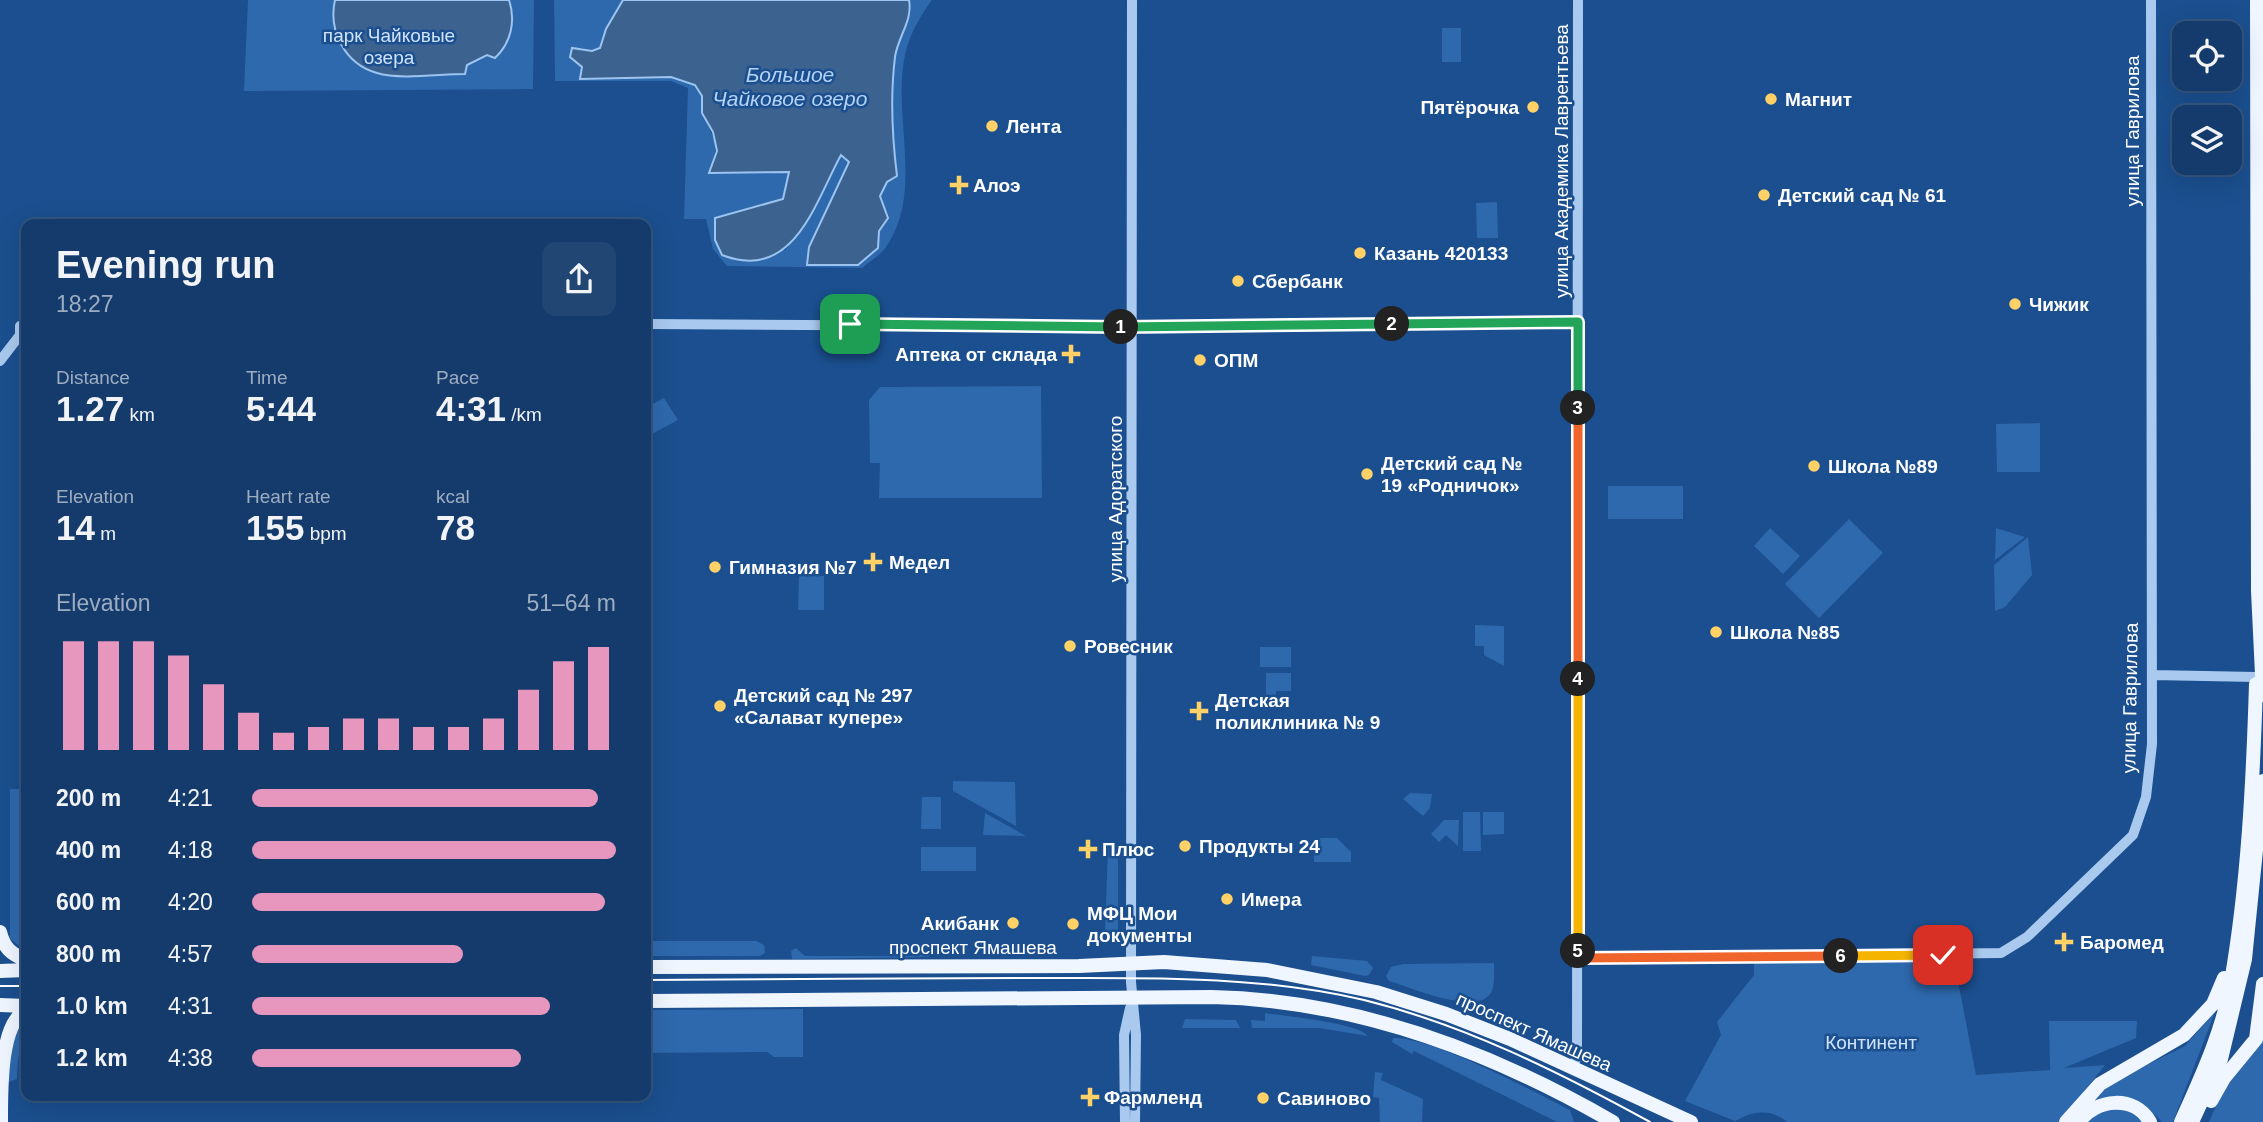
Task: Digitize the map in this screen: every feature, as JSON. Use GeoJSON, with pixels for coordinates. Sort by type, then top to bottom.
{"type":"FeatureCollection","features":[{"type":"Feature","properties":{"kind":"main road"},"geometry":{"type":"LineString","coordinates":[[2181,1122],[2210,1055],[2222,1018],[2231,982],[2245,874],[2258,591],[2257,0]]}},
{"type":"Feature","properties":{"kind":"main road"},"geometry":{"type":"LineString","coordinates":[[2258,591],[2263,695]]}},
{"type":"Feature","properties":{"kind":"main road"},"geometry":{"type":"LineString","coordinates":[[2194,1122],[2221,1059],[2245,959],[2263,780]]}},
{"type":"Feature","properties":{"kind":"main road"},"geometry":{"type":"LineString","coordinates":[[0,932],[4,945],[21,958]]}},
{"type":"Feature","properties":{"kind":"main road"},"geometry":{"type":"LineString","coordinates":[[2066,1122],[2100,1084],[2185,1035],[2213,1004],[2235,943]]}},
{"type":"Feature","properties":{"kind":"main road","name":"проспект Ямашева"},"geometry":{"type":"LineString","coordinates":[[651,967],[1069,967],[1132,963],[1219,964],[1300,975],[1376,992],[1510,1039],[1691,1122]]}},
{"type":"Feature","properties":{"kind":"main road"},"geometry":{"type":"LineString","coordinates":[[0,971],[21,970]]}},
{"type":"Feature","properties":{"kind":"main road"},"geometry":{"type":"LineString","coordinates":[[2194,1122],[2224,1078],[2256,1039],[2263,984]]}},
{"type":"Feature","properties":{"kind":"main road"},"geometry":{"type":"LineString","coordinates":[[651,1001],[1132,998],[1263,1000],[1384,1023],[1451,1044],[1502,1064],[1613,1122]]}},
{"type":"Feature","properties":{"kind":"main road"},"geometry":{"type":"LineString","coordinates":[[0,1005],[21,1006]]}},
{"type":"Feature","properties":{"kind":"main road"},"geometry":{"type":"LineString","coordinates":[[1,1122],[1,1040],[7,1023],[21,1013]]}},
{"type":"Feature","properties":{"kind":"main road"},"geometry":{"type":"LineString","coordinates":[[2079,1122],[2095,1106],[2119,1102],[2146,1114],[2150,1122]]}},
{"type":"Feature","properties":{"kind":"street","name":"улица Адоратского"},"geometry":{"type":"LineString","coordinates":[[1132,0],[1132,998],[1136,1035],[1135,1122]]}},
{"type":"Feature","properties":{"kind":"street","name":"улица Академика Лаврентьева"},"geometry":{"type":"LineString","coordinates":[[1573,1069],[1577,1055],[1578,958],[1578,0]]}},
{"type":"Feature","properties":{"kind":"street","name":"улица Гаврилова"},"geometry":{"type":"LineString","coordinates":[[1578,958],[2001,953],[2026,937],[2133,835],[2142,812],[2149,771],[2152,675],[2151,0]]}},
{"type":"Feature","properties":{"kind":"street","name":"улица Академика Лаврентьева"},"geometry":{"type":"LineString","coordinates":[[651,324],[1132,327],[1578,322]]}},
{"type":"Feature","properties":{"kind":"street"},"geometry":{"type":"LineString","coordinates":[[0,361],[21,332]]}},
{"type":"Feature","properties":{"kind":"street"},"geometry":{"type":"LineString","coordinates":[[2152,675],[2256,677]]}},
{"type":"Feature","properties":{"kind":"street","name":"улица Адоратского"},"geometry":{"type":"LineString","coordinates":[[1125,1122],[1124,1035],[1132,998]]}},
{"type":"Feature","properties":{"kind":"green space","name":"парк Чайковые озера"},"geometry":{"type":"Polygon","coordinates":[[[248,0],[534,0],[533,89],[244,91],[248,0]]]}},
{"type":"Feature","properties":{"kind":"green space"},"geometry":{"type":"Polygon","coordinates":[[[554,0],[623,0],[602,38],[600,48],[592,51],[580,48],[575,61],[582,67],[612,74],[642,78],[677,78],[695,86],[700,93],[703,112],[715,143],[709,172],[789,172],[783,199],[715,218],[785,250],[800,233],[841,155],[849,161],[831,205],[878,248],[879,231],[888,218],[880,197],[887,182],[895,53],[911,12],[909,0],[932,0],[907,47],[902,97],[904,200],[898,224],[884,250],[862,268],[727,266],[713,249],[706,219],[684,219],[688,88],[671,81],[555,81],[554,0]]]}},
{"type":"Feature","properties":{"kind":"green space"},"geometry":{"type":"Polygon","coordinates":[[[1442,28],[1461,28],[1461,62],[1442,62],[1442,28]]]}},
{"type":"Feature","properties":{"kind":"green space"},"geometry":{"type":"Polygon","coordinates":[[[1497,202],[1498,238],[1477,238],[1476,203],[1497,202]]]}},
{"type":"Feature","properties":{"kind":"green space"},"geometry":{"type":"Polygon","coordinates":[[[1041,386],[1042,498],[879,498],[880,463],[870,463],[869,400],[880,387],[1041,386]]]}},
{"type":"Feature","properties":{"kind":"green space"},"geometry":{"type":"Polygon","coordinates":[[[664,398],[678,420],[652,434],[651,405],[664,398]]]}},
{"type":"Feature","properties":{"kind":"green space"},"geometry":{"type":"Polygon","coordinates":[[[2040,423],[2040,472],[1997,472],[1996,424],[2040,423]]]}},
{"type":"Feature","properties":{"kind":"green space"},"geometry":{"type":"Polygon","coordinates":[[[1608,486],[1683,486],[1683,519],[1608,519],[1608,486]]]}},
{"type":"Feature","properties":{"kind":"green space"},"geometry":{"type":"Polygon","coordinates":[[[1849,519],[1883,553],[1819,618],[1785,584],[1849,519]]]}},
{"type":"Feature","properties":{"kind":"green space"},"geometry":{"type":"Polygon","coordinates":[[[1770,528],[1800,556],[1783,574],[1754,546],[1770,528]]]}},
{"type":"Feature","properties":{"kind":"green space"},"geometry":{"type":"Polygon","coordinates":[[[1996,528],[2025,537],[1995,560],[1996,528]]]}},
{"type":"Feature","properties":{"kind":"green space"},"geometry":{"type":"Polygon","coordinates":[[[2028,537],[2032,575],[2005,607],[1995,611],[1994,565],[2028,537]]]}},
{"type":"Feature","properties":{"kind":"green space"},"geometry":{"type":"Polygon","coordinates":[[[799,576],[824,576],[824,610],[798,610],[799,576]]]}},
{"type":"Feature","properties":{"kind":"green space"},"geometry":{"type":"Polygon","coordinates":[[[1475,625],[1504,626],[1504,666],[1484,655],[1484,646],[1475,646],[1475,625]]]}},
{"type":"Feature","properties":{"kind":"green space"},"geometry":{"type":"Polygon","coordinates":[[[1260,647],[1291,647],[1291,667],[1260,667],[1260,647]]]}},
{"type":"Feature","properties":{"kind":"green space"},"geometry":{"type":"Polygon","coordinates":[[[1266,673],[1291,673],[1291,691],[1276,691],[1276,708],[1266,708],[1266,673]]]}},
{"type":"Feature","properties":{"kind":"green space"},"geometry":{"type":"Polygon","coordinates":[[[953,781],[1015,782],[1016,826],[953,791],[953,781]]]}},
{"type":"Feature","properties":{"kind":"green space"},"geometry":{"type":"Polygon","coordinates":[[[10,789],[21,789],[21,947],[10,939],[10,789]]]}},
{"type":"Feature","properties":{"kind":"green space"},"geometry":{"type":"Polygon","coordinates":[[[1410,793],[1432,794],[1430,808],[1423,816],[1403,799],[1410,793]]]}},
{"type":"Feature","properties":{"kind":"green space"},"geometry":{"type":"Polygon","coordinates":[[[922,797],[941,797],[941,829],[921,829],[922,797]]]}},
{"type":"Feature","properties":{"kind":"green space"},"geometry":{"type":"Polygon","coordinates":[[[1463,812],[1480,812],[1481,851],[1463,851],[1463,812]]]}},
{"type":"Feature","properties":{"kind":"green space"},"geometry":{"type":"Polygon","coordinates":[[[1483,812],[1504,812],[1504,834],[1483,835],[1483,812]]]}},
{"type":"Feature","properties":{"kind":"green space"},"geometry":{"type":"Polygon","coordinates":[[[985,813],[1026,836],[983,835],[985,813]]]}},
{"type":"Feature","properties":{"kind":"green space"},"geometry":{"type":"Polygon","coordinates":[[[1444,820],[1459,820],[1458,846],[1446,835],[1439,842],[1431,834],[1444,820]]]}},
{"type":"Feature","properties":{"kind":"green space"},"geometry":{"type":"Polygon","coordinates":[[[1314,838],[1337,838],[1351,852],[1351,862],[1314,862],[1314,838]]]}},
{"type":"Feature","properties":{"kind":"green space"},"geometry":{"type":"Polygon","coordinates":[[[1118,844],[1118,933],[1105,934],[1108,845],[1118,844]]]}},
{"type":"Feature","properties":{"kind":"green space"},"geometry":{"type":"Polygon","coordinates":[[[921,847],[976,847],[976,871],[921,871],[921,847]]]}},
{"type":"Feature","properties":{"kind":"green space"},"geometry":{"type":"Polygon","coordinates":[[[651,941],[756,941],[764,945],[765,953],[760,956],[651,956],[651,941]]]}},
{"type":"Feature","properties":{"kind":"green space"},"geometry":{"type":"Polygon","coordinates":[[[796,948],[805,956],[920,956],[922,949],[928,951],[929,957],[792,959],[791,951],[796,948]]]}},
{"type":"Feature","properties":{"kind":"green space"},"geometry":{"type":"Polygon","coordinates":[[[1312,956],[1367,961],[1373,968],[1369,975],[1365,976],[1311,965],[1312,956]]]}},
{"type":"Feature","properties":{"kind":"green space","name":"Континент"},"geometry":{"type":"Polygon","coordinates":[[[1754,960],[1954,960],[1976,1075],[2050,1070],[2049,1021],[2137,1021],[2136,1038],[2064,1068],[2105,1065],[2060,1122],[1787,1122],[1761,1112],[1735,1121],[1685,1101],[1721,1035],[1717,1022],[1754,975],[1754,960]]]}},
{"type":"Feature","properties":{"kind":"green space"},"geometry":{"type":"Polygon","coordinates":[[[1494,963],[1492,991],[1485,999],[1474,1002],[1428,994],[1389,981],[1386,976],[1391,967],[1403,964],[1494,963]]]}},
{"type":"Feature","properties":{"kind":"green space"},"geometry":{"type":"Polygon","coordinates":[[[803,1009],[803,1057],[774,1057],[767,1052],[651,1053],[651,1010],[803,1009]]]}},
{"type":"Feature","properties":{"kind":"green space"},"geometry":{"type":"Polygon","coordinates":[[[2215,1012],[2173,1122],[2162,1122],[2144,1106],[2128,1101],[2087,1107],[2106,1085],[2185,1046],[2215,1012]]]}},
{"type":"Feature","properties":{"kind":"green space"},"geometry":{"type":"Polygon","coordinates":[[[1265,1013],[1350,1027],[1368,1036],[1319,1028],[1252,1028],[1251,1020],[1265,1021],[1265,1013]]]}},
{"type":"Feature","properties":{"kind":"green space"},"geometry":{"type":"Polygon","coordinates":[[[1185,1019],[1236,1020],[1240,1028],[1182,1028],[1185,1019]]]}},
{"type":"Feature","properties":{"kind":"green space"},"geometry":{"type":"Polygon","coordinates":[[[21,1021],[17,1079],[6,1083],[10,1030],[21,1021]]]}},
{"type":"Feature","properties":{"kind":"green space"},"geometry":{"type":"Polygon","coordinates":[[[2263,1027],[2263,1122],[2209,1122],[2224,1088],[2263,1027]]]}},
{"type":"Feature","properties":{"kind":"green space"},"geometry":{"type":"Polygon","coordinates":[[[1393,1038],[1431,1046],[1482,1066],[1570,1110],[1574,1122],[1557,1122],[1414,1051],[1412,1054],[1392,1042],[1393,1038]]]}},
{"type":"Feature","properties":{"kind":"green space"},"geometry":{"type":"Polygon","coordinates":[[[1375,1072],[1383,1073],[1381,1080],[1423,1099],[1422,1122],[1380,1122],[1379,1098],[1373,1097],[1375,1072]]]}},
{"type":"Feature","properties":{"kind":"green space"},"geometry":{"type":"Polygon","coordinates":[[[2120,1107],[2134,1112],[2144,1122],[2084,1122],[2103,1108],[2120,1107]]]}},
{"type":"Feature","properties":{"kind":"water"},"geometry":{"type":"Polygon","coordinates":[[[335,0],[509,0],[511,31],[505,46],[495,58],[487,55],[467,65],[465,74],[386,75],[366,69],[341,45],[334,23],[335,0]]]}},
{"type":"Feature","properties":{"kind":"water","name":"Большое Чайковое озеро"},"geometry":{"type":"Polygon","coordinates":[[[623,0],[909,0],[909,15],[897,49],[893,72],[892,116],[897,176],[887,182],[880,196],[888,218],[879,231],[878,248],[858,265],[807,265],[809,247],[849,162],[841,155],[811,215],[799,233],[784,248],[767,258],[747,261],[722,255],[715,240],[715,218],[783,199],[789,172],[709,173],[717,151],[713,132],[702,113],[702,96],[695,85],[671,77],[580,79],[582,67],[570,57],[572,48],[592,51],[600,48],[606,29],[623,0]]]}},
{"type":"Feature","properties":{"kind":"tram line"},"geometry":{"type":"LineString","coordinates":[[651,980],[1119,978],[1283,986],[1364,1000],[1402,1010],[1475,1036],[1581,1085],[1650,1122]]}},
{"type":"Feature","properties":{"kind":"tram line"},"geometry":{"type":"LineString","coordinates":[[0,986],[21,986]]}},
{"type":"Feature","properties":{"kind":"place","name":"Магнит"},"geometry":{"type":"Point","coordinates":[1771,99]}},
{"type":"Feature","properties":{"kind":"place","name":"Пятёрочка"},"geometry":{"type":"Point","coordinates":[1533,107]}},
{"type":"Feature","properties":{"kind":"place","name":"Лента"},"geometry":{"type":"Point","coordinates":[992,126]}},
{"type":"Feature","properties":{"kind":"place","name":"Алоэ"},"geometry":{"type":"Point","coordinates":[959,185]}},
{"type":"Feature","properties":{"kind":"place","name":"Детский сад № 61"},"geometry":{"type":"Point","coordinates":[1764,195]}},
{"type":"Feature","properties":{"kind":"place","name":"Казань 420133"},"geometry":{"type":"Point","coordinates":[1360,253]}},
{"type":"Feature","properties":{"kind":"place","name":"Сбербанк"},"geometry":{"type":"Point","coordinates":[1238,281]}},
{"type":"Feature","properties":{"kind":"place","name":"Чижик"},"geometry":{"type":"Point","coordinates":[2015,304]}},
{"type":"Feature","properties":{"kind":"place","name":"Аптека от склада"},"geometry":{"type":"Point","coordinates":[1071,354]}},
{"type":"Feature","properties":{"kind":"place","name":"ОПМ"},"geometry":{"type":"Point","coordinates":[1200,360]}},
{"type":"Feature","properties":{"kind":"place","name":"Школа №89"},"geometry":{"type":"Point","coordinates":[1814,466]}},
{"type":"Feature","properties":{"kind":"place","name":"Детский сад № 19 «Родничок»"},"geometry":{"type":"Point","coordinates":[1367,474]}},
{"type":"Feature","properties":{"kind":"place","name":"Медел"},"geometry":{"type":"Point","coordinates":[873,562]}},
{"type":"Feature","properties":{"kind":"place","name":"Гимназия №7"},"geometry":{"type":"Point","coordinates":[715,567]}},
{"type":"Feature","properties":{"kind":"place","name":"Школа №85"},"geometry":{"type":"Point","coordinates":[1716,632]}},
{"type":"Feature","properties":{"kind":"place","name":"Ровесник"},"geometry":{"type":"Point","coordinates":[1070,646]}},
{"type":"Feature","properties":{"kind":"place","name":"Детский сад № 297 «Салават купере»"},"geometry":{"type":"Point","coordinates":[720,706]}},
{"type":"Feature","properties":{"kind":"place","name":"Детская поликлиника № 9"},"geometry":{"type":"Point","coordinates":[1199,711]}},
{"type":"Feature","properties":{"kind":"place","name":"Продукты 24"},"geometry":{"type":"Point","coordinates":[1185,846]}},
{"type":"Feature","properties":{"kind":"place","name":"Плюс"},"geometry":{"type":"Point","coordinates":[1088,849]}},
{"type":"Feature","properties":{"kind":"place","name":"Имера"},"geometry":{"type":"Point","coordinates":[1227,899]}},
{"type":"Feature","properties":{"kind":"place","name":"Акибанк"},"geometry":{"type":"Point","coordinates":[1013,923]}},
{"type":"Feature","properties":{"kind":"place","name":"МФЦ Мои документы"},"geometry":{"type":"Point","coordinates":[1073,924]}},
{"type":"Feature","properties":{"kind":"place","name":"Баромед"},"geometry":{"type":"Point","coordinates":[2064,942]}},
{"type":"Feature","properties":{"kind":"place","name":"Фармленд"},"geometry":{"type":"Point","coordinates":[1090,1097]}},
{"type":"Feature","properties":{"kind":"place","name":"Савиново"},"geometry":{"type":"Point","coordinates":[1263,1098]}},
{"type":"Feature","properties":{"kind":"route"},"geometry":{"type":"LineString","coordinates":[[850,324],[1143,327],[1578,322],[1578,958],[1943,955]]}}]}
